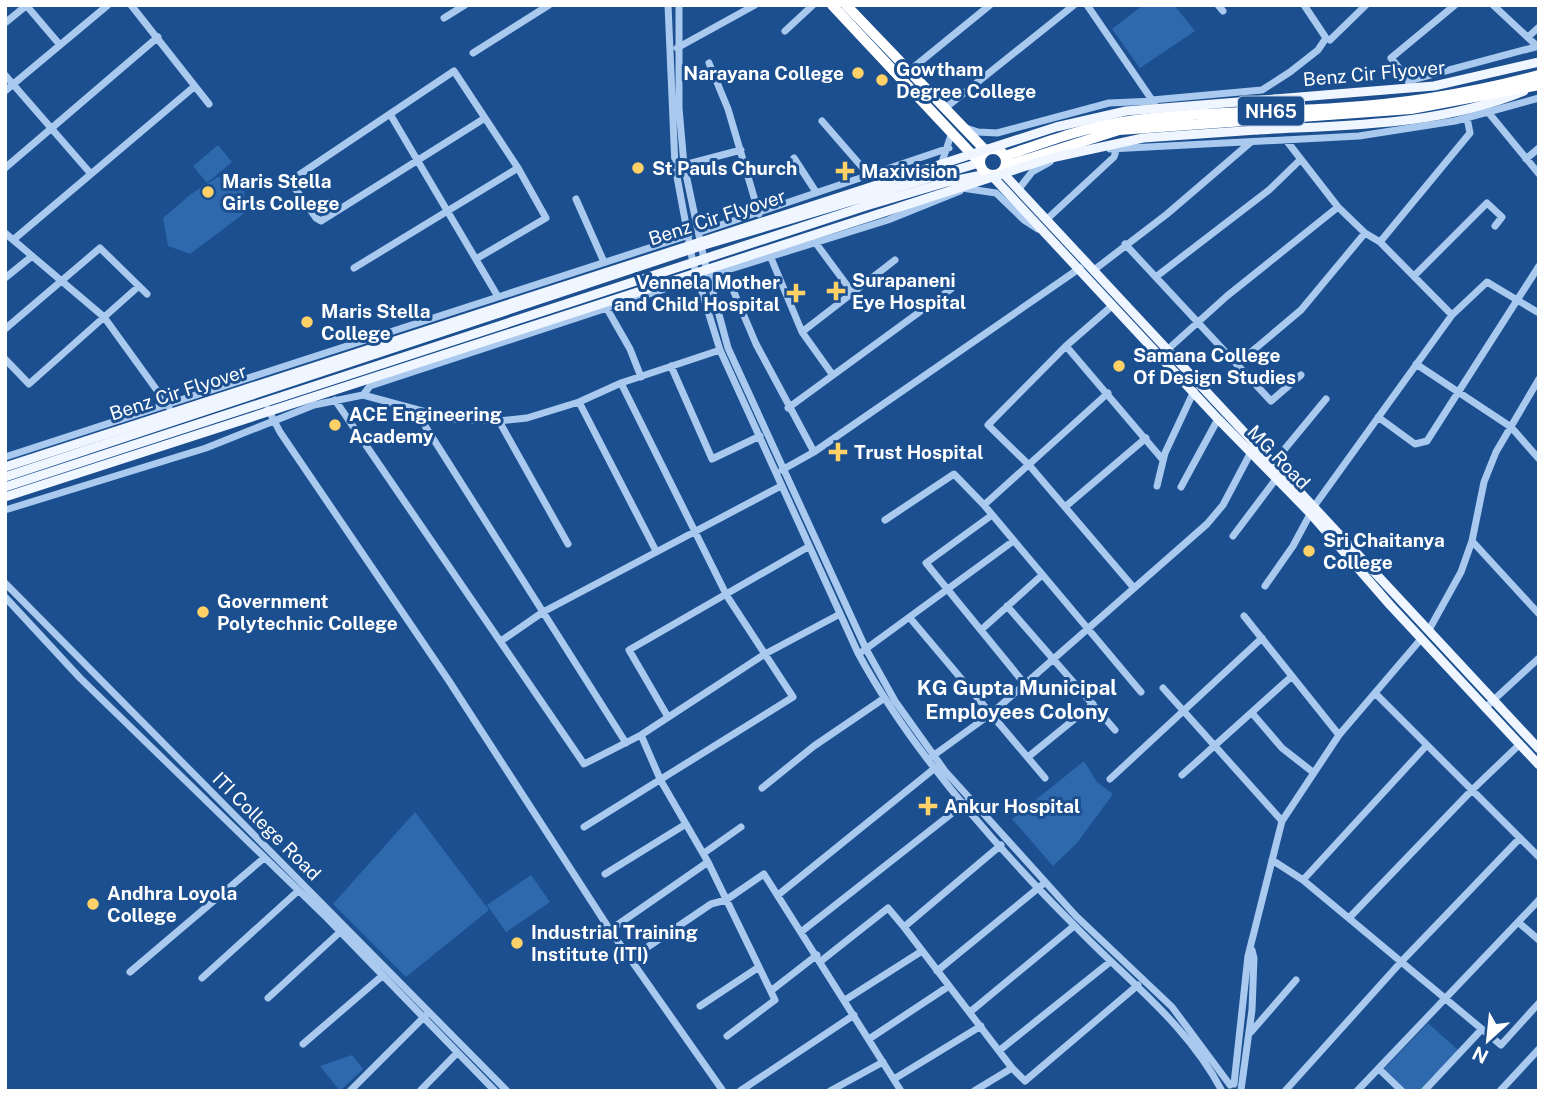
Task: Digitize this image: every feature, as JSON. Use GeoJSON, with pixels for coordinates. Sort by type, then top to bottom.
{"type":"FeatureCollection","features":[{"type":"Feature","properties":{"kind":"highway"},"geometry":{"type":"LineString","coordinates":[[832,5],[955,129],[986,151]]}},
{"type":"Feature","properties":{"kind":"highway"},"geometry":{"type":"LineString","coordinates":[[846,5],[944,109],[979,162],[998,169],[996,149],[986,151],[979,162]]}},
{"type":"Feature","properties":{"kind":"highway","name":"NH65"},"geometry":{"type":"LineString","coordinates":[[998,169],[1054,139],[1112,123],[1427,99],[1539,75]]}},
{"type":"Feature","properties":{"kind":"highway","name":"NH65"},"geometry":{"type":"LineString","coordinates":[[998,169],[1119,131],[1411,109],[1535,86]]}},
{"type":"Feature","properties":{"kind":"main road","name":"Benz Cir Flyover"},"geometry":{"type":"LineString","coordinates":[[5,467],[1056,127],[1126,111],[1434,86],[1539,62]]}},
{"type":"Feature","properties":{"kind":"main road"},"geometry":{"type":"LineString","coordinates":[[5,498],[1051,158],[1143,138],[1440,117],[1476,109],[1535,86]]}},
{"type":"Feature","properties":{"kind":"main road"},"geometry":{"type":"LineString","coordinates":[[5,477],[701,246],[979,162]]}},
{"type":"Feature","properties":{"kind":"main road"},"geometry":{"type":"LineString","coordinates":[[5,487],[704,259],[947,182],[998,169]]}},
{"type":"Feature","properties":{"kind":"main road","name":"MG Road"},"geometry":{"type":"LineString","coordinates":[[998,169],[1274,462],[1421,639],[1539,765]]}},
{"type":"Feature","properties":{"kind":"main road","name":"MG Road"},"geometry":{"type":"LineString","coordinates":[[998,169],[1045,232],[1218,419],[1430,628],[1539,749]]}},
{"type":"Feature","properties":{"kind":"main road"},"geometry":{"type":"LineString","coordinates":[[1208,408],[1216,401]]}},
{"type":"Feature","properties":{"kind":"main road"},"geometry":{"type":"LineString","coordinates":[[1421,639],[1430,628]]}},
{"type":"Feature","properties":{"kind":"street"},"geometry":{"type":"LineString","coordinates":[[5,23],[27,5],[60,45]]}},
{"type":"Feature","properties":{"kind":"street"},"geometry":{"type":"LineString","coordinates":[[5,91],[108,5]]}},
{"type":"Feature","properties":{"kind":"street"},"geometry":{"type":"LineString","coordinates":[[131,5],[209,104]]}},
{"type":"Feature","properties":{"kind":"street"},"geometry":{"type":"LineString","coordinates":[[444,18],[465,5]]}},
{"type":"Feature","properties":{"kind":"street"},"geometry":{"type":"LineString","coordinates":[[668,5],[675,166],[693,263],[720,350],[760,436],[780,470],[781,485],[840,614],[931,757],[935,768],[1001,845],[1172,1007],[1227,1088]]}},
{"type":"Feature","properties":{"kind":"street"},"geometry":{"type":"LineString","coordinates":[[679,5],[677,48],[684,165],[708,276],[728,348],[883,699],[1042,884],[1074,926],[1165,1011],[1227,1088],[1242,1090],[1250,1033],[1255,958],[1252,950]]}},
{"type":"Feature","properties":{"kind":"street"},"geometry":{"type":"LineString","coordinates":[[677,48],[755,5]]}},
{"type":"Feature","properties":{"kind":"street"},"geometry":{"type":"LineString","coordinates":[[785,31],[813,5]]}},
{"type":"Feature","properties":{"kind":"street"},"geometry":{"type":"LineString","coordinates":[[909,71],[990,5]]}},
{"type":"Feature","properties":{"kind":"street"},"geometry":{"type":"LineString","coordinates":[[944,109],[1074,5]]}},
{"type":"Feature","properties":{"kind":"street"},"geometry":{"type":"LineString","coordinates":[[1087,5],[1152,100],[1170,117]]}},
{"type":"Feature","properties":{"kind":"street"},"geometry":{"type":"LineString","coordinates":[[936,175],[955,129],[988,133],[1109,103],[1254,92],[1278,82],[1318,50],[1326,38],[1304,5]]}},
{"type":"Feature","properties":{"kind":"street"},"geometry":{"type":"LineString","coordinates":[[1330,40],[1366,5]]}},
{"type":"Feature","properties":{"kind":"street"},"geometry":{"type":"LineString","coordinates":[[1455,5],[1391,58],[1408,80],[1538,46]]}},
{"type":"Feature","properties":{"kind":"street"},"geometry":{"type":"LineString","coordinates":[[1493,5],[1538,46]]}},
{"type":"Feature","properties":{"kind":"street"},"geometry":{"type":"LineString","coordinates":[[473,52],[543,7]]}},
{"type":"Feature","properties":{"kind":"street"},"geometry":{"type":"LineString","coordinates":[[1528,37],[1539,27]]}},
{"type":"Feature","properties":{"kind":"street"},"geometry":{"type":"LineString","coordinates":[[5,168],[158,37]]}},
{"type":"Feature","properties":{"kind":"street"},"geometry":{"type":"LineString","coordinates":[[709,63],[741,150],[759,214]]}},
{"type":"Feature","properties":{"kind":"street"},"geometry":{"type":"LineString","coordinates":[[476,259],[546,218],[518,168],[454,71],[292,177],[291,184],[321,221],[418,163],[485,118]]}},
{"type":"Feature","properties":{"kind":"street"},"geometry":{"type":"LineString","coordinates":[[5,75],[91,174]]}},
{"type":"Feature","properties":{"kind":"street"},"geometry":{"type":"LineString","coordinates":[[13,240],[195,86]]}},
{"type":"Feature","properties":{"kind":"street"},"geometry":{"type":"LineString","coordinates":[[1018,190],[1032,172],[1051,162],[1080,153],[1117,148],[1359,136],[1467,118],[1539,98]]}},
{"type":"Feature","properties":{"kind":"street"},"geometry":{"type":"LineString","coordinates":[[1488,112],[1539,174]]}},
{"type":"Feature","properties":{"kind":"street"},"geometry":{"type":"LineString","coordinates":[[390,114],[497,295]]}},
{"type":"Feature","properties":{"kind":"street"},"geometry":{"type":"LineString","coordinates":[[1380,242],[1470,133],[1467,118]]}},
{"type":"Feature","properties":{"kind":"street"},"geometry":{"type":"LineString","coordinates":[[822,121],[868,174]]}},
{"type":"Feature","properties":{"kind":"street"},"geometry":{"type":"LineString","coordinates":[[1028,123],[1054,139]]}},
{"type":"Feature","properties":{"kind":"street"},"geometry":{"type":"LineString","coordinates":[[1286,140],[1338,207],[1365,233],[1380,242],[1452,315]]}},
{"type":"Feature","properties":{"kind":"street"},"geometry":{"type":"LineString","coordinates":[[1094,270],[1167,214],[1251,142]]}},
{"type":"Feature","properties":{"kind":"street"},"geometry":{"type":"LineString","coordinates":[[700,232],[948,148]]}},
{"type":"Feature","properties":{"kind":"street"},"geometry":{"type":"LineString","coordinates":[[1046,220],[1114,157],[1117,148]]}},
{"type":"Feature","properties":{"kind":"street"},"geometry":{"type":"LineString","coordinates":[[1525,159],[1539,148]]}},
{"type":"Feature","properties":{"kind":"street"},"geometry":{"type":"LineString","coordinates":[[684,165],[741,150]]}},
{"type":"Feature","properties":{"kind":"street"},"geometry":{"type":"LineString","coordinates":[[794,158],[816,192]]}},
{"type":"Feature","properties":{"kind":"street"},"geometry":{"type":"LineString","coordinates":[[1157,276],[1269,190],[1300,160]]}},
{"type":"Feature","properties":{"kind":"street"},"geometry":{"type":"LineString","coordinates":[[354,268],[518,168]]}},
{"type":"Feature","properties":{"kind":"street"},"geometry":{"type":"LineString","coordinates":[[947,182],[964,189]]}},
{"type":"Feature","properties":{"kind":"street"},"geometry":{"type":"LineString","coordinates":[[708,276],[888,220],[964,189],[984,189],[996,193],[1024,220],[1045,232]]}},
{"type":"Feature","properties":{"kind":"street"},"geometry":{"type":"LineString","coordinates":[[576,199],[604,262]]}},
{"type":"Feature","properties":{"kind":"street"},"geometry":{"type":"LineString","coordinates":[[1414,276],[1487,203],[1502,217],[1495,226]]}},
{"type":"Feature","properties":{"kind":"street"},"geometry":{"type":"LineString","coordinates":[[1160,356],[1197,322],[1338,207]]}},
{"type":"Feature","properties":{"kind":"street"},"geometry":{"type":"LineString","coordinates":[[5,233],[104,317],[177,419]]}},
{"type":"Feature","properties":{"kind":"street"},"geometry":{"type":"LineString","coordinates":[[1237,364],[1301,310],[1365,233]]}},
{"type":"Feature","properties":{"kind":"street"},"geometry":{"type":"LineString","coordinates":[[5,457],[497,295],[689,235]]}},
{"type":"Feature","properties":{"kind":"street"},"geometry":{"type":"LineString","coordinates":[[816,242],[852,292]]}},
{"type":"Feature","properties":{"kind":"street"},"geometry":{"type":"LineString","coordinates":[[1125,244],[1271,401],[1301,375]]}},
{"type":"Feature","properties":{"kind":"street"},"geometry":{"type":"LineString","coordinates":[[5,329],[100,248],[147,294]]}},
{"type":"Feature","properties":{"kind":"street"},"geometry":{"type":"LineString","coordinates":[[5,278],[31,257]]}},
{"type":"Feature","properties":{"kind":"street"},"geometry":{"type":"LineString","coordinates":[[771,258],[803,332],[832,374]]}},
{"type":"Feature","properties":{"kind":"street"},"geometry":{"type":"LineString","coordinates":[[803,332],[895,260]]}},
{"type":"Feature","properties":{"kind":"street"},"geometry":{"type":"LineString","coordinates":[[1378,417],[1421,444],[1433,436],[1539,266]]}},
{"type":"Feature","properties":{"kind":"street"},"geometry":{"type":"LineString","coordinates":[[780,470],[814,452],[1080,268]]}},
{"type":"Feature","properties":{"kind":"street"},"geometry":{"type":"LineString","coordinates":[[725,271],[734,296],[788,408],[814,452]]}},
{"type":"Feature","properties":{"kind":"street"},"geometry":{"type":"LineString","coordinates":[[363,395],[370,386],[698,278]]}},
{"type":"Feature","properties":{"kind":"street"},"geometry":{"type":"LineString","coordinates":[[1265,586],[1293,546],[1312,509],[1416,364],[1452,315],[1484,282],[1539,313]]}},
{"type":"Feature","properties":{"kind":"street"},"geometry":{"type":"LineString","coordinates":[[7,364],[29,384],[139,286]]}},
{"type":"Feature","properties":{"kind":"street"},"geometry":{"type":"LineString","coordinates":[[788,408],[951,289]]}},
{"type":"Feature","properties":{"kind":"street"},"geometry":{"type":"LineString","coordinates":[[1113,305],[1066,346],[988,425],[1029,465],[1134,588]]}},
{"type":"Feature","properties":{"kind":"street"},"geometry":{"type":"LineString","coordinates":[[606,307],[630,349],[641,377]]}},
{"type":"Feature","properties":{"kind":"street"},"geometry":{"type":"LineString","coordinates":[[1066,346],[1163,460]]}},
{"type":"Feature","properties":{"kind":"street"},"geometry":{"type":"LineString","coordinates":[[5,510],[206,448],[274,420],[335,400],[363,395],[452,419],[499,421],[527,418],[579,402],[621,383],[720,350]]}},
{"type":"Feature","properties":{"kind":"street"},"geometry":{"type":"LineString","coordinates":[[1416,364],[1511,427],[1539,459]]}},
{"type":"Feature","properties":{"kind":"street"},"geometry":{"type":"LineString","coordinates":[[671,366],[712,459],[760,436]]}},
{"type":"Feature","properties":{"kind":"street"},"geometry":{"type":"LineString","coordinates":[[1430,628],[1461,572],[1472,541],[1484,482],[1539,379]]}},
{"type":"Feature","properties":{"kind":"street"},"geometry":{"type":"LineString","coordinates":[[584,827],[793,697],[727,596],[621,383]]}},
{"type":"Feature","properties":{"kind":"street"},"geometry":{"type":"LineString","coordinates":[[1157,486],[1163,460],[1194,391]]}},
{"type":"Feature","properties":{"kind":"street"},"geometry":{"type":"LineString","coordinates":[[984,505],[1108,393]]}},
{"type":"Feature","properties":{"kind":"street"},"geometry":{"type":"LineString","coordinates":[[1274,462],[1326,399]]}},
{"type":"Feature","properties":{"kind":"street"},"geometry":{"type":"LineString","coordinates":[[335,400],[584,764],[641,735],[765,654],[840,614]]}},
{"type":"Feature","properties":{"kind":"street"},"geometry":{"type":"LineString","coordinates":[[264,402],[610,930],[723,1091]]}},
{"type":"Feature","properties":{"kind":"street"},"geometry":{"type":"LineString","coordinates":[[579,402],[656,551]]}},
{"type":"Feature","properties":{"kind":"street"},"geometry":{"type":"LineString","coordinates":[[415,410],[626,743]]}},
{"type":"Feature","properties":{"kind":"street"},"geometry":{"type":"LineString","coordinates":[[1181,487],[1218,419]]}},
{"type":"Feature","properties":{"kind":"street"},"geometry":{"type":"LineString","coordinates":[[499,421],[568,544]]}},
{"type":"Feature","properties":{"kind":"street"},"geometry":{"type":"LineString","coordinates":[[1065,507],[1146,438]]}},
{"type":"Feature","properties":{"kind":"street"},"geometry":{"type":"LineString","coordinates":[[931,757],[992,713],[1207,524],[1223,505],[1251,452]]}},
{"type":"Feature","properties":{"kind":"street"},"geometry":{"type":"LineString","coordinates":[[885,520],[954,474],[984,505],[1012,542],[1141,692]]}},
{"type":"Feature","properties":{"kind":"street"},"geometry":{"type":"LineString","coordinates":[[1233,536],[1276,479]]}},
{"type":"Feature","properties":{"kind":"street"},"geometry":{"type":"LineString","coordinates":[[501,641],[543,612],[781,485]]}},
{"type":"Feature","properties":{"kind":"street"},"geometry":{"type":"LineString","coordinates":[[992,515],[926,563],[1024,683]]}},
{"type":"Feature","properties":{"kind":"street"},"geometry":{"type":"LineString","coordinates":[[1472,541],[1539,614]]}},
{"type":"Feature","properties":{"kind":"street"},"geometry":{"type":"LineString","coordinates":[[862,651],[1012,542]]}},
{"type":"Feature","properties":{"kind":"street"},"geometry":{"type":"LineString","coordinates":[[668,717],[629,650],[808,547]]}},
{"type":"Feature","properties":{"kind":"street"},"geometry":{"type":"LineString","coordinates":[[981,630],[1041,576]]}},
{"type":"Feature","properties":{"kind":"street","name":"ITI College Road"},"geometry":{"type":"LineString","coordinates":[[5,583],[425,1015],[489,1089]]}},
{"type":"Feature","properties":{"kind":"street","name":"ITI College Road"},"geometry":{"type":"LineString","coordinates":[[5,597],[80,678],[382,976],[507,1091]]}},
{"type":"Feature","properties":{"kind":"street"},"geometry":{"type":"LineString","coordinates":[[1007,606],[1115,730]]}},
{"type":"Feature","properties":{"kind":"street"},"geometry":{"type":"LineString","coordinates":[[1244,616],[1339,734]]}},
{"type":"Feature","properties":{"kind":"street"},"geometry":{"type":"LineString","coordinates":[[910,618],[1045,778]]}},
{"type":"Feature","properties":{"kind":"street"},"geometry":{"type":"LineString","coordinates":[[1110,779],[1262,638]]}},
{"type":"Feature","properties":{"kind":"street"},"geometry":{"type":"LineString","coordinates":[[1227,1088],[1245,981],[1282,821],[1339,734],[1421,639]]}},
{"type":"Feature","properties":{"kind":"street"},"geometry":{"type":"LineString","coordinates":[[1485,708],[1539,658]]}},
{"type":"Feature","properties":{"kind":"street"},"geometry":{"type":"LineString","coordinates":[[1182,775],[1292,676]]}},
{"type":"Feature","properties":{"kind":"street"},"geometry":{"type":"LineString","coordinates":[[1163,688],[1282,821]]}},
{"type":"Feature","properties":{"kind":"street"},"geometry":{"type":"LineString","coordinates":[[1376,694],[1539,857]]}},
{"type":"Feature","properties":{"kind":"street"},"geometry":{"type":"LineString","coordinates":[[762,788],[814,746],[883,699]]}},
{"type":"Feature","properties":{"kind":"street"},"geometry":{"type":"LineString","coordinates":[[1028,757],[1093,704]]}},
{"type":"Feature","properties":{"kind":"street"},"geometry":{"type":"LineString","coordinates":[[1252,713],[1282,748],[1314,773]]}},
{"type":"Feature","properties":{"kind":"street"},"geometry":{"type":"LineString","coordinates":[[641,735],[661,781],[704,853],[772,990],[774,1002],[727,1036]]}},
{"type":"Feature","properties":{"kind":"street"},"geometry":{"type":"LineString","coordinates":[[1349,918],[1520,744]]}},
{"type":"Feature","properties":{"kind":"street"},"geometry":{"type":"LineString","coordinates":[[1303,880],[1427,745]]}},
{"type":"Feature","properties":{"kind":"street"},"geometry":{"type":"LineString","coordinates":[[778,895],[935,768]]}},
{"type":"Feature","properties":{"kind":"street"},"geometry":{"type":"LineString","coordinates":[[801,932],[965,803]]}},
{"type":"Feature","properties":{"kind":"street"},"geometry":{"type":"LineString","coordinates":[[605,874],[686,824]]}},
{"type":"Feature","properties":{"kind":"street"},"geometry":{"type":"LineString","coordinates":[[704,853],[741,827]]}},
{"type":"Feature","properties":{"kind":"street"},"geometry":{"type":"LineString","coordinates":[[1285,1091],[1401,962],[1520,838]]}},
{"type":"Feature","properties":{"kind":"street"},"geometry":{"type":"LineString","coordinates":[[904,927],[1001,845]]}},
{"type":"Feature","properties":{"kind":"street"},"geometry":{"type":"LineString","coordinates":[[131,972],[264,858]]}},
{"type":"Feature","properties":{"kind":"street"},"geometry":{"type":"LineString","coordinates":[[1272,860],[1303,880],[1501,1045],[1539,1003]]}},
{"type":"Feature","properties":{"kind":"street"},"geometry":{"type":"LineString","coordinates":[[610,930],[708,862]]}},
{"type":"Feature","properties":{"kind":"street"},"geometry":{"type":"LineString","coordinates":[[630,959],[711,904],[726,900],[764,874],[901,1091]]}},
{"type":"Feature","properties":{"kind":"street"},"geometry":{"type":"LineString","coordinates":[[937,971],[1042,884]]}},
{"type":"Feature","properties":{"kind":"street"},"geometry":{"type":"LineString","coordinates":[[202,978],[298,891]]}},
{"type":"Feature","properties":{"kind":"street"},"geometry":{"type":"LineString","coordinates":[[1357,1091],[1539,901]]}},
{"type":"Feature","properties":{"kind":"street"},"geometry":{"type":"LineString","coordinates":[[772,990],[888,908],[1012,1068],[1025,1081],[1138,985]]}},
{"type":"Feature","properties":{"kind":"street"},"geometry":{"type":"LineString","coordinates":[[1518,922],[1539,940]]}},
{"type":"Feature","properties":{"kind":"street"},"geometry":{"type":"LineString","coordinates":[[970,1012],[1074,926]]}},
{"type":"Feature","properties":{"kind":"street"},"geometry":{"type":"LineString","coordinates":[[268,998],[340,932]]}},
{"type":"Feature","properties":{"kind":"street"},"geometry":{"type":"LineString","coordinates":[[845,1000],[922,951]]}},
{"type":"Feature","properties":{"kind":"street"},"geometry":{"type":"LineString","coordinates":[[1000,1050],[1110,962]]}},
{"type":"Feature","properties":{"kind":"street"},"geometry":{"type":"LineString","coordinates":[[700,1006],[759,967]]}},
{"type":"Feature","properties":{"kind":"street"},"geometry":{"type":"LineString","coordinates":[[303,1044],[382,976]]}},
{"type":"Feature","properties":{"kind":"street"},"geometry":{"type":"LineString","coordinates":[[1250,1033],[1296,980]]}},
{"type":"Feature","properties":{"kind":"street"},"geometry":{"type":"LineString","coordinates":[[869,1040],[949,986]]}},
{"type":"Feature","properties":{"kind":"street"},"geometry":{"type":"LineString","coordinates":[[350,1091],[425,1015]]}},
{"type":"Feature","properties":{"kind":"street"},"geometry":{"type":"LineString","coordinates":[[740,1091],[854,1015]]}},
{"type":"Feature","properties":{"kind":"street"},"geometry":{"type":"LineString","coordinates":[[894,1079],[981,1026]]}},
{"type":"Feature","properties":{"kind":"street"},"geometry":{"type":"LineString","coordinates":[[1424,1091],[1482,1029]]}},
{"type":"Feature","properties":{"kind":"street"},"geometry":{"type":"LineString","coordinates":[[1500,1091],[1539,1049]]}},
{"type":"Feature","properties":{"kind":"street"},"geometry":{"type":"LineString","coordinates":[[420,1091],[457,1053]]}},
{"type":"Feature","properties":{"kind":"street"},"geometry":{"type":"LineString","coordinates":[[830,1091],[883,1062]]}},
{"type":"Feature","properties":{"kind":"street"},"geometry":{"type":"LineString","coordinates":[[974,1091],[1012,1068]]}},
{"type":"Feature","properties":{"kind":"street"},"geometry":{"type":"LineString","coordinates":[[1379,1069],[1402,1091]]}},
{"type":"Feature","properties":{"kind":"shaded area"},"geometry":{"type":"Polygon","coordinates":[[[1143,5],[1174,5],[1195,31],[1140,68],[1112,29],[1143,5]]]}},
{"type":"Feature","properties":{"kind":"shaded area"},"geometry":{"type":"Polygon","coordinates":[[[218,145],[232,162],[207,183],[193,166],[218,145]]]}},
{"type":"Feature","properties":{"kind":"shaded area"},"geometry":{"type":"Polygon","coordinates":[[[218,177],[237,177],[244,189],[246,212],[190,254],[168,246],[163,218],[191,194],[218,177]]]}},
{"type":"Feature","properties":{"kind":"shaded area"},"geometry":{"type":"Polygon","coordinates":[[[1084,761],[1097,782],[1113,794],[1077,843],[1053,866],[1012,819],[1084,761]]]}},
{"type":"Feature","properties":{"kind":"shaded area"},"geometry":{"type":"Polygon","coordinates":[[[415,812],[489,910],[406,977],[333,904],[415,812]]]}},
{"type":"Feature","properties":{"kind":"shaded area"},"geometry":{"type":"Polygon","coordinates":[[[531,875],[550,902],[506,932],[487,905],[531,875]]]}},
{"type":"Feature","properties":{"kind":"shaded area"},"geometry":{"type":"Polygon","coordinates":[[[1428,1023],[1458,1050],[1419,1091],[1405,1091],[1383,1070],[1428,1023]]]}},
{"type":"Feature","properties":{"kind":"shaded area"},"geometry":{"type":"Polygon","coordinates":[[[352,1055],[363,1069],[340,1091],[320,1066],[352,1055]]]}},
{"type":"Feature","properties":{"kind":"place","name":"Narayana College"},"geometry":{"type":"Point","coordinates":[858,73]}},
{"type":"Feature","properties":{"kind":"place","name":"Gowtham Degree College"},"geometry":{"type":"Point","coordinates":[882,80]}},
{"type":"Feature","properties":{"kind":"place","name":"St Pauls Church"},"geometry":{"type":"Point","coordinates":[638,168]}},
{"type":"Feature","properties":{"kind":"place","name":"Maxivision"},"geometry":{"type":"Point","coordinates":[845,171]}},
{"type":"Feature","properties":{"kind":"place","name":"Maris Stella Girls College"},"geometry":{"type":"Point","coordinates":[208,192]}},
{"type":"Feature","properties":{"kind":"place","name":"Surapaneni Eye Hospital"},"geometry":{"type":"Point","coordinates":[836,291]}},
{"type":"Feature","properties":{"kind":"place","name":"Vennela Mother and Child Hospital"},"geometry":{"type":"Point","coordinates":[796,293]}},
{"type":"Feature","properties":{"kind":"place","name":"Maris Stella College"},"geometry":{"type":"Point","coordinates":[307,322]}},
{"type":"Feature","properties":{"kind":"place","name":"Samana College Of Design Studies"},"geometry":{"type":"Point","coordinates":[1119,366]}},
{"type":"Feature","properties":{"kind":"place","name":"ACE Engineering Academy"},"geometry":{"type":"Point","coordinates":[335,425]}},
{"type":"Feature","properties":{"kind":"place","name":"Trust Hospital"},"geometry":{"type":"Point","coordinates":[838,452]}},
{"type":"Feature","properties":{"kind":"place","name":"Sri Chaitanya College"},"geometry":{"type":"Point","coordinates":[1309,551]}},
{"type":"Feature","properties":{"kind":"place","name":"Government Polytechnic College"},"geometry":{"type":"Point","coordinates":[203,612]}},
{"type":"Feature","properties":{"kind":"place","name":"Ankur Hospital"},"geometry":{"type":"Point","coordinates":[928,806]}},
{"type":"Feature","properties":{"kind":"place","name":"Andhra Loyola College"},"geometry":{"type":"Point","coordinates":[93,904]}},
{"type":"Feature","properties":{"kind":"place","name":"Industrial Training Institute (ITI)"},"geometry":{"type":"Point","coordinates":[517,943]}},
{"type":"Feature","properties":{"kind":"district","name":"KG Gupta Municipal Employees Colony"},"geometry":{"type":"Point","coordinates":[1017,699]}}]}
